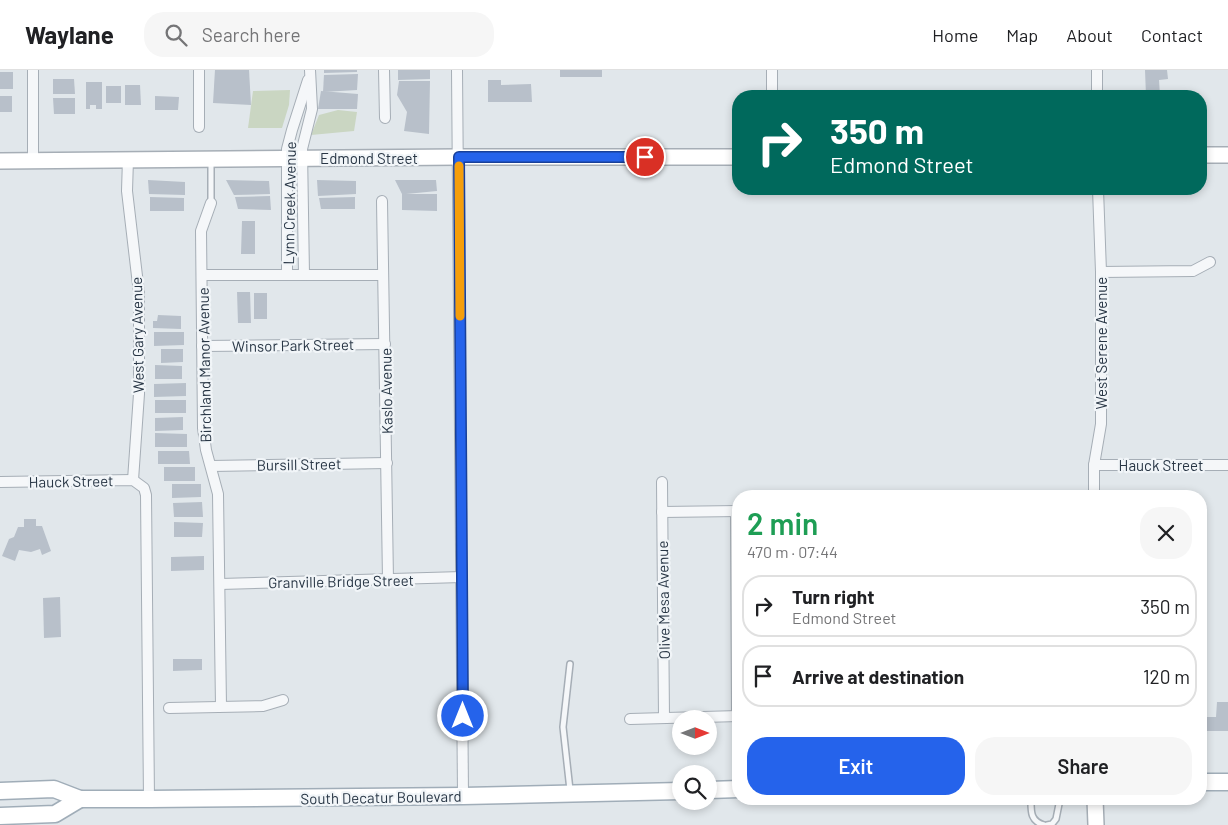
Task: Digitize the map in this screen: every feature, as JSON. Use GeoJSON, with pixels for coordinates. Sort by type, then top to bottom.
{"type":"FeatureCollection","features":[{"type":"Feature","properties":{"kind":"main road"},"geometry":{"type":"LineString","coordinates":[[1207,782],[1228,782]]}},
{"type":"Feature","properties":{"kind":"main road","name":"South Decatur Boulevard"},"geometry":{"type":"LineString","coordinates":[[0,791],[54,789],[80,799],[463,796],[672,791]]}},
{"type":"Feature","properties":{"kind":"main road"},"geometry":{"type":"LineString","coordinates":[[717,790],[732,789]]}},
{"type":"Feature","properties":{"kind":"main road"},"geometry":{"type":"LineString","coordinates":[[0,816],[55,814],[80,799]]}},
{"type":"Feature","properties":{"kind":"street"},"geometry":{"type":"LineString","coordinates":[[32,70],[33,161]]}},
{"type":"Feature","properties":{"kind":"street"},"geometry":{"type":"LineString","coordinates":[[199,70],[199,127]]}},
{"type":"Feature","properties":{"kind":"street"},"geometry":{"type":"LineString","coordinates":[[384,70],[385,118]]}},
{"type":"Feature","properties":{"kind":"street"},"geometry":{"type":"LineString","coordinates":[[457,70],[463,796]]}},
{"type":"Feature","properties":{"kind":"street"},"geometry":{"type":"LineString","coordinates":[[772,70],[772,90]]}},
{"type":"Feature","properties":{"kind":"street"},"geometry":{"type":"LineString","coordinates":[[1097,70],[1097,90]]}},
{"type":"Feature","properties":{"kind":"street","name":"Lynn Creek Avenue"},"geometry":{"type":"LineString","coordinates":[[287,275],[287,158],[290,136],[310,72]]}},
{"type":"Feature","properties":{"kind":"street","name":"Lynn Creek Avenue"},"geometry":{"type":"LineString","coordinates":[[304,275],[302,158],[303,141],[312,109],[310,72]]}},
{"type":"Feature","properties":{"kind":"street"},"geometry":{"type":"LineString","coordinates":[[1207,155],[1228,155]]}},
{"type":"Feature","properties":{"kind":"street","name":"Edmond Street"},"geometry":{"type":"LineString","coordinates":[[0,161],[732,157]]}},
{"type":"Feature","properties":{"kind":"street","name":"West Gary Avenue"},"geometry":{"type":"LineString","coordinates":[[128,160],[127,191],[139,293],[137,483],[146,495],[149,799]]}},
{"type":"Feature","properties":{"kind":"street","name":"West Serene Avenue"},"geometry":{"type":"LineString","coordinates":[[1094,490],[1094,465],[1101,424],[1101,272],[1098,195]]}},
{"type":"Feature","properties":{"kind":"street","name":"Kaslo Avenue"},"geometry":{"type":"LineString","coordinates":[[382,201],[388,580]]}},
{"type":"Feature","properties":{"kind":"street","name":"Birchland Manor Avenue"},"geometry":{"type":"LineString","coordinates":[[211,203],[201,231],[203,434],[218,494],[221,706]]}},
{"type":"Feature","properties":{"kind":"street"},"geometry":{"type":"LineString","coordinates":[[1101,272],[1193,271],[1210,262]]}},
{"type":"Feature","properties":{"kind":"street"},"geometry":{"type":"LineString","coordinates":[[202,275],[383,275]]}},
{"type":"Feature","properties":{"kind":"street","name":"Winsor Park Street"},"geometry":{"type":"LineString","coordinates":[[202,346],[385,344]]}},
{"type":"Feature","properties":{"kind":"street","name":"Bursill Street"},"geometry":{"type":"LineString","coordinates":[[211,466],[387,463]]}},
{"type":"Feature","properties":{"kind":"street","name":"Hauck Street"},"geometry":{"type":"LineString","coordinates":[[1094,465],[1228,465]]}},
{"type":"Feature","properties":{"kind":"street","name":"Hauck Street"},"geometry":{"type":"LineString","coordinates":[[0,482],[137,483]]}},
{"type":"Feature","properties":{"kind":"street","name":"Olive Mesa Avenue"},"geometry":{"type":"LineString","coordinates":[[662,482],[664,718]]}},
{"type":"Feature","properties":{"kind":"street"},"geometry":{"type":"LineString","coordinates":[[662,512],[732,511]]}},
{"type":"Feature","properties":{"kind":"street","name":"Granville Bridge Street"},"geometry":{"type":"LineString","coordinates":[[220,584],[462,577]]}},
{"type":"Feature","properties":{"kind":"street"},"geometry":{"type":"LineString","coordinates":[[169,708],[263,706],[283,700]]}},
{"type":"Feature","properties":{"kind":"street"},"geometry":{"type":"LineString","coordinates":[[630,719],[732,716]]}},
{"type":"Feature","properties":{"kind":"street"},"geometry":{"type":"LineString","coordinates":[[1095,805],[1096,825]]}},
{"type":"Feature","properties":{"kind":"lane"},"geometry":{"type":"LineString","coordinates":[[301,105],[312,109]]}},
{"type":"Feature","properties":{"kind":"lane"},"geometry":{"type":"LineString","coordinates":[[211,159],[211,203]]}},
{"type":"Feature","properties":{"kind":"lane"},"geometry":{"type":"LineString","coordinates":[[287,241],[304,241]]}},
{"type":"Feature","properties":{"kind":"lane"},"geometry":{"type":"LineString","coordinates":[[570,664],[563,727],[570,793]]}},
{"type":"Feature","properties":{"kind":"lane"},"geometry":{"type":"LineString","coordinates":[[1031,805],[1032,817],[1036,823],[1045,825],[1052,824],[1056,818],[1059,805]]}},
{"type":"Feature","properties":{"kind":"green space"},"geometry":{"type":"Polygon","coordinates":[[[290,90],[289,105],[282,128],[248,128],[253,91],[290,90]]]}},
{"type":"Feature","properties":{"kind":"green space"},"geometry":{"type":"Polygon","coordinates":[[[338,110],[357,112],[354,131],[311,135],[319,115],[338,110]]]}},
{"type":"Feature","properties":{"kind":"building"},"geometry":{"type":"Polygon","coordinates":[[[215,70],[249,70],[251,105],[213,103],[215,70]]]}},
{"type":"Feature","properties":{"kind":"building"},"geometry":{"type":"Polygon","coordinates":[[[324,70],[357,70],[357,72],[324,73],[324,70]]]}},
{"type":"Feature","properties":{"kind":"building"},"geometry":{"type":"Polygon","coordinates":[[[398,70],[430,70],[430,79],[398,80],[398,70]]]}},
{"type":"Feature","properties":{"kind":"building"},"geometry":{"type":"Polygon","coordinates":[[[560,70],[602,70],[602,77],[560,77],[560,70]]]}},
{"type":"Feature","properties":{"kind":"building"},"geometry":{"type":"Polygon","coordinates":[[[1145,70],[1167,70],[1168,79],[1159,80],[1160,90],[1146,90],[1145,70]]]}},
{"type":"Feature","properties":{"kind":"building"},"geometry":{"type":"Polygon","coordinates":[[[0,72],[13,72],[13,89],[0,89],[0,72]]]}},
{"type":"Feature","properties":{"kind":"building"},"geometry":{"type":"Polygon","coordinates":[[[358,74],[357,90],[323,92],[324,75],[358,74]]]}},
{"type":"Feature","properties":{"kind":"building"},"geometry":{"type":"Polygon","coordinates":[[[53,79],[74,79],[75,94],[53,94],[53,79]]]}},
{"type":"Feature","properties":{"kind":"building"},"geometry":{"type":"Polygon","coordinates":[[[488,80],[501,80],[501,85],[531,84],[532,102],[488,102],[488,80]]]}},
{"type":"Feature","properties":{"kind":"building"},"geometry":{"type":"Polygon","coordinates":[[[399,81],[430,81],[429,134],[404,131],[407,112],[397,95],[399,81]]]}},
{"type":"Feature","properties":{"kind":"building"},"geometry":{"type":"Polygon","coordinates":[[[86,82],[102,82],[102,109],[96,109],[96,105],[90,105],[90,109],[86,109],[86,82]]]}},
{"type":"Feature","properties":{"kind":"building"},"geometry":{"type":"Polygon","coordinates":[[[125,85],[140,85],[141,105],[125,105],[125,85]]]}},
{"type":"Feature","properties":{"kind":"building"},"geometry":{"type":"Polygon","coordinates":[[[106,86],[121,86],[121,103],[106,103],[106,86]]]}},
{"type":"Feature","properties":{"kind":"building"},"geometry":{"type":"Polygon","coordinates":[[[321,91],[358,94],[357,109],[318,109],[321,91]]]}},
{"type":"Feature","properties":{"kind":"building"},"geometry":{"type":"Polygon","coordinates":[[[0,96],[12,96],[12,112],[0,112],[0,96]]]}},
{"type":"Feature","properties":{"kind":"building"},"geometry":{"type":"Polygon","coordinates":[[[155,96],[179,97],[178,110],[155,110],[155,96]]]}},
{"type":"Feature","properties":{"kind":"building"},"geometry":{"type":"Polygon","coordinates":[[[53,98],[75,98],[75,114],[54,114],[53,98]]]}},
{"type":"Feature","properties":{"kind":"building"},"geometry":{"type":"Polygon","coordinates":[[[148,180],[185,182],[185,195],[149,194],[148,180]]]}},
{"type":"Feature","properties":{"kind":"building"},"geometry":{"type":"Polygon","coordinates":[[[226,180],[269,181],[270,194],[234,195],[226,180]]]}},
{"type":"Feature","properties":{"kind":"building"},"geometry":{"type":"Polygon","coordinates":[[[317,180],[356,181],[356,194],[318,196],[317,180]]]}},
{"type":"Feature","properties":{"kind":"building"},"geometry":{"type":"Polygon","coordinates":[[[395,180],[436,180],[437,191],[406,194],[437,194],[437,211],[402,210],[402,194],[395,180]]]}},
{"type":"Feature","properties":{"kind":"building"},"geometry":{"type":"Polygon","coordinates":[[[270,196],[271,210],[238,209],[235,197],[270,196]]]}},
{"type":"Feature","properties":{"kind":"building"},"geometry":{"type":"Polygon","coordinates":[[[150,197],[184,198],[184,211],[150,211],[150,197]]]}},
{"type":"Feature","properties":{"kind":"building"},"geometry":{"type":"Polygon","coordinates":[[[355,197],[355,209],[321,209],[319,198],[355,197]]]}},
{"type":"Feature","properties":{"kind":"building"},"geometry":{"type":"Polygon","coordinates":[[[242,221],[255,221],[255,254],[241,254],[242,221]]]}},
{"type":"Feature","properties":{"kind":"building"},"geometry":{"type":"Polygon","coordinates":[[[237,292],[250,292],[251,323],[238,323],[237,292]]]}},
{"type":"Feature","properties":{"kind":"building"},"geometry":{"type":"Polygon","coordinates":[[[254,293],[267,293],[267,319],[254,319],[254,293]]]}},
{"type":"Feature","properties":{"kind":"building"},"geometry":{"type":"Polygon","coordinates":[[[158,315],[181,316],[181,329],[153,328],[153,321],[157,321],[158,315]]]}},
{"type":"Feature","properties":{"kind":"building"},"geometry":{"type":"Polygon","coordinates":[[[154,332],[184,332],[184,345],[154,346],[154,332]]]}},
{"type":"Feature","properties":{"kind":"building"},"geometry":{"type":"Polygon","coordinates":[[[161,349],[183,349],[183,362],[161,363],[161,349]]]}},
{"type":"Feature","properties":{"kind":"building"},"geometry":{"type":"Polygon","coordinates":[[[155,365],[182,366],[182,379],[155,379],[155,365]]]}},
{"type":"Feature","properties":{"kind":"building"},"geometry":{"type":"Polygon","coordinates":[[[186,383],[186,396],[154,397],[154,384],[186,383]]]}},
{"type":"Feature","properties":{"kind":"building"},"geometry":{"type":"Polygon","coordinates":[[[155,400],[186,400],[186,413],[155,413],[155,400]]]}},
{"type":"Feature","properties":{"kind":"building"},"geometry":{"type":"Polygon","coordinates":[[[183,417],[183,430],[155,431],[155,418],[183,417]]]}},
{"type":"Feature","properties":{"kind":"building"},"geometry":{"type":"Polygon","coordinates":[[[155,433],[187,434],[187,447],[155,447],[155,433]]]}},
{"type":"Feature","properties":{"kind":"building"},"geometry":{"type":"Polygon","coordinates":[[[158,451],[189,451],[190,464],[158,464],[158,451]]]}},
{"type":"Feature","properties":{"kind":"building"},"geometry":{"type":"Polygon","coordinates":[[[164,467],[195,467],[195,481],[164,481],[164,467]]]}},
{"type":"Feature","properties":{"kind":"building"},"geometry":{"type":"Polygon","coordinates":[[[172,484],[201,484],[201,497],[172,498],[172,484]]]}},
{"type":"Feature","properties":{"kind":"building"},"geometry":{"type":"Polygon","coordinates":[[[202,502],[203,517],[174,517],[173,503],[202,502]]]}},
{"type":"Feature","properties":{"kind":"building"},"geometry":{"type":"Polygon","coordinates":[[[24,519],[36,519],[36,526],[42,526],[51,551],[42,555],[40,549],[31,552],[19,550],[15,561],[2,556],[9,539],[14,537],[18,527],[24,527],[24,519]]]}},
{"type":"Feature","properties":{"kind":"building"},"geometry":{"type":"Polygon","coordinates":[[[174,522],[203,523],[202,537],[174,537],[174,522]]]}},
{"type":"Feature","properties":{"kind":"building"},"geometry":{"type":"Polygon","coordinates":[[[204,556],[204,570],[171,571],[171,557],[204,556]]]}},
{"type":"Feature","properties":{"kind":"building"},"geometry":{"type":"Polygon","coordinates":[[[60,597],[61,637],[44,638],[43,598],[60,597]]]}},
{"type":"Feature","properties":{"kind":"building"},"geometry":{"type":"Polygon","coordinates":[[[173,659],[202,659],[202,670],[173,671],[173,659]]]}},
{"type":"Feature","properties":{"kind":"building"},"geometry":{"type":"Polygon","coordinates":[[[1217,702],[1228,702],[1228,731],[1207,731],[1207,717],[1216,717],[1217,702]]]}},
{"type":"Feature","properties":{"kind":"slow traffic"},"geometry":{"type":"LineString","coordinates":[[459,166],[460,316]]}},
{"type":"Feature","properties":{"kind":"route"},"geometry":{"type":"LineString","coordinates":[[463,716],[459,157],[645,157]]}}]}
